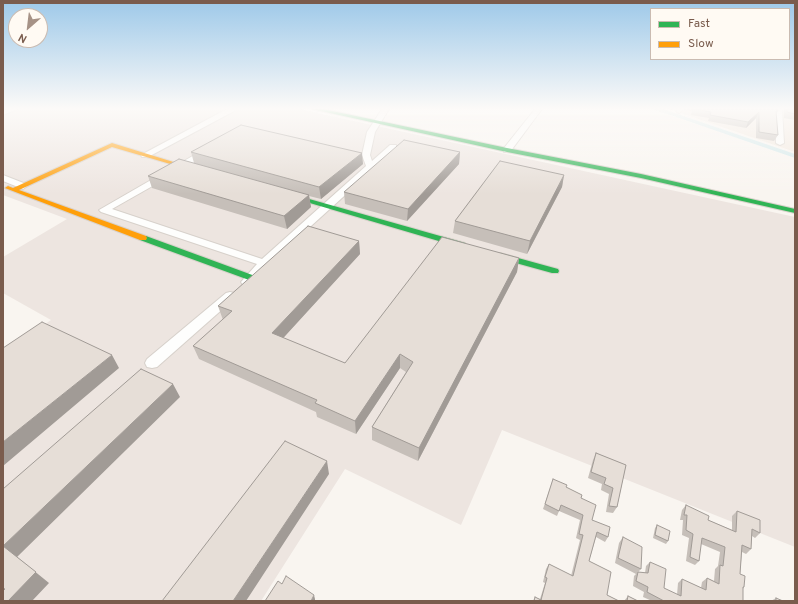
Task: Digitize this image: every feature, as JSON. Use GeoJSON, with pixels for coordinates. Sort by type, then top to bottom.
{"type":"FeatureCollection","features":[{"type":"Feature","properties":{"kind":"street"},"geometry":{"type":"LineString","coordinates":[[145,155],[180,137]]}},
{"type":"Feature","properties":{"kind":"street"},"geometry":{"type":"LineString","coordinates":[[369,137],[366,155],[371,167]]}},
{"type":"Feature","properties":{"kind":"street"},"geometry":{"type":"LineString","coordinates":[[445,137],[640,176],[795,211]]}},
{"type":"Feature","properties":{"kind":"street"},"geometry":{"type":"LineString","coordinates":[[507,150],[517,137]]}},
{"type":"Feature","properties":{"kind":"street"},"geometry":{"type":"LineString","coordinates":[[780,137],[780,143]]}},
{"type":"Feature","properties":{"kind":"street"},"geometry":{"type":"LineString","coordinates":[[13,190],[112,145],[205,172]]}},
{"type":"Feature","properties":{"kind":"street"},"geometry":{"type":"LineString","coordinates":[[214,147],[104,210],[264,264]]}},
{"type":"Feature","properties":{"kind":"street"},"geometry":{"type":"LineString","coordinates":[[152,363],[252,278],[264,264],[326,206],[394,147]]}},
{"type":"Feature","properties":{"kind":"street"},"geometry":{"type":"LineString","coordinates":[[3,178],[23,186]]}},
{"type":"Feature","properties":{"kind":"street"},"geometry":{"type":"LineString","coordinates":[[3,187],[252,278]]}},
{"type":"Feature","properties":{"kind":"street"},"geometry":{"type":"LineString","coordinates":[[281,193],[471,247]]}},
{"type":"Feature","properties":{"kind":"street"},"geometry":{"type":"LineString","coordinates":[[486,252],[555,271]]}},
{"type":"Feature","properties":{"kind":"shaded area"},"geometry":{"type":"Polygon","coordinates":[[[3,137],[428,137],[795,217],[795,547],[502,430],[461,525],[345,469],[261,601],[3,601],[3,353],[51,320],[3,293],[3,257],[67,219],[3,195],[3,137]]]}},
{"type":"Feature","properties":{"kind":"shaded area"},"geometry":{"type":"Polygon","coordinates":[[[752,137],[795,137],[795,152],[752,137]]]}},
{"type":"Feature","properties":{"kind":"building"},"geometry":{"type":"Polygon","coordinates":[[[218,137],[294,137],[362,153],[319,187],[191,152],[218,137]]]}},
{"type":"Feature","properties":{"kind":"building"},"geometry":{"type":"Polygon","coordinates":[[[404,140],[460,152],[408,209],[344,192],[404,140]]]}},
{"type":"Feature","properties":{"kind":"building"},"geometry":{"type":"Polygon","coordinates":[[[179,159],[309,195],[284,216],[148,176],[179,159]]]}},
{"type":"Feature","properties":{"kind":"building"},"geometry":{"type":"Polygon","coordinates":[[[500,161],[564,175],[530,241],[455,221],[500,161]]]}},
{"type":"Feature","properties":{"kind":"building"},"geometry":{"type":"Polygon","coordinates":[[[308,226],[359,241],[272,333],[345,363],[442,237],[519,258],[419,448],[372,427],[413,362],[400,354],[355,421],[315,403],[317,400],[193,346],[232,311],[218,306],[308,226]]]}},
{"type":"Feature","properties":{"kind":"building"},"geometry":{"type":"Polygon","coordinates":[[[42,322],[112,355],[3,442],[3,348],[42,322]]]}},
{"type":"Feature","properties":{"kind":"building"},"geometry":{"type":"Polygon","coordinates":[[[141,369],[173,384],[3,546],[3,489],[141,369]]]}},
{"type":"Feature","properties":{"kind":"building"},"geometry":{"type":"Polygon","coordinates":[[[285,441],[327,461],[233,601],[162,601],[285,441]]]}},
{"type":"Feature","properties":{"kind":"building"},"geometry":{"type":"Polygon","coordinates":[[[596,453],[626,465],[617,507],[609,506],[613,488],[604,484],[606,478],[591,472],[596,453]]]}},
{"type":"Feature","properties":{"kind":"building"},"geometry":{"type":"Polygon","coordinates":[[[553,479],[567,485],[566,487],[582,495],[581,498],[596,505],[592,520],[610,527],[608,537],[597,532],[589,561],[611,572],[607,595],[619,601],[541,600],[549,564],[573,576],[583,535],[579,534],[583,515],[561,505],[559,511],[545,504],[553,479]]]}},
{"type":"Feature","properties":{"kind":"building"},"geometry":{"type":"Polygon","coordinates":[[[686,505],[709,516],[708,520],[736,532],[737,511],[760,520],[760,533],[752,529],[751,549],[742,545],[740,574],[745,576],[743,601],[664,601],[647,592],[648,587],[636,581],[638,572],[648,573],[650,562],[666,569],[664,588],[681,596],[682,579],[706,590],[707,578],[719,584],[720,565],[723,566],[725,547],[702,538],[699,561],[690,557],[693,534],[686,530],[687,515],[684,515],[686,505]]]}},
{"type":"Feature","properties":{"kind":"building"},"geometry":{"type":"Polygon","coordinates":[[[657,525],[670,531],[668,541],[655,535],[657,525]]]}},
{"type":"Feature","properties":{"kind":"building"},"geometry":{"type":"Polygon","coordinates":[[[623,537],[642,547],[641,569],[618,558],[623,537]]]}},
{"type":"Feature","properties":{"kind":"building"},"geometry":{"type":"Polygon","coordinates":[[[3,546],[36,572],[8,601],[3,601],[3,591],[5,589],[3,588],[3,546]]]}},
{"type":"Feature","properties":{"kind":"building"},"geometry":{"type":"Polygon","coordinates":[[[286,576],[314,595],[311,601],[265,601],[278,581],[282,584],[286,576]]]}},
{"type":"Feature","properties":{"kind":"building"},"geometry":{"type":"Polygon","coordinates":[[[628,596],[638,601],[627,601],[628,596]]]}},
{"type":"Feature","properties":{"kind":"building"},"geometry":{"type":"Polygon","coordinates":[[[535,597],[543,601],[534,601],[535,597]]]}},
{"type":"Feature","properties":{"kind":"building"},"geometry":{"type":"Polygon","coordinates":[[[776,598],[783,601],[776,601],[776,598]]]}},
{"type":"Feature","properties":{"kind":"waterway"},"geometry":{"type":"LineString","coordinates":[[739,137],[795,156]]}},
{"type":"Feature","properties":{"kind":"traffic: fast"},"geometry":{"type":"LineString","coordinates":[[447,137],[641,176],[795,211]]}},
{"type":"Feature","properties":{"kind":"traffic: fast"},"geometry":{"type":"LineString","coordinates":[[288,195],[462,245]]}},
{"type":"Feature","properties":{"kind":"traffic: fast"},"geometry":{"type":"LineString","coordinates":[[143,238],[252,278]]}},
{"type":"Feature","properties":{"kind":"traffic: fast"},"geometry":{"type":"LineString","coordinates":[[497,255],[555,271]]}},
{"type":"Feature","properties":{"kind":"traffic: slow"},"geometry":{"type":"LineString","coordinates":[[13,190],[112,145],[193,169]]}},
{"type":"Feature","properties":{"kind":"traffic: slow"},"geometry":{"type":"LineString","coordinates":[[8,188],[143,238]]}}]}
